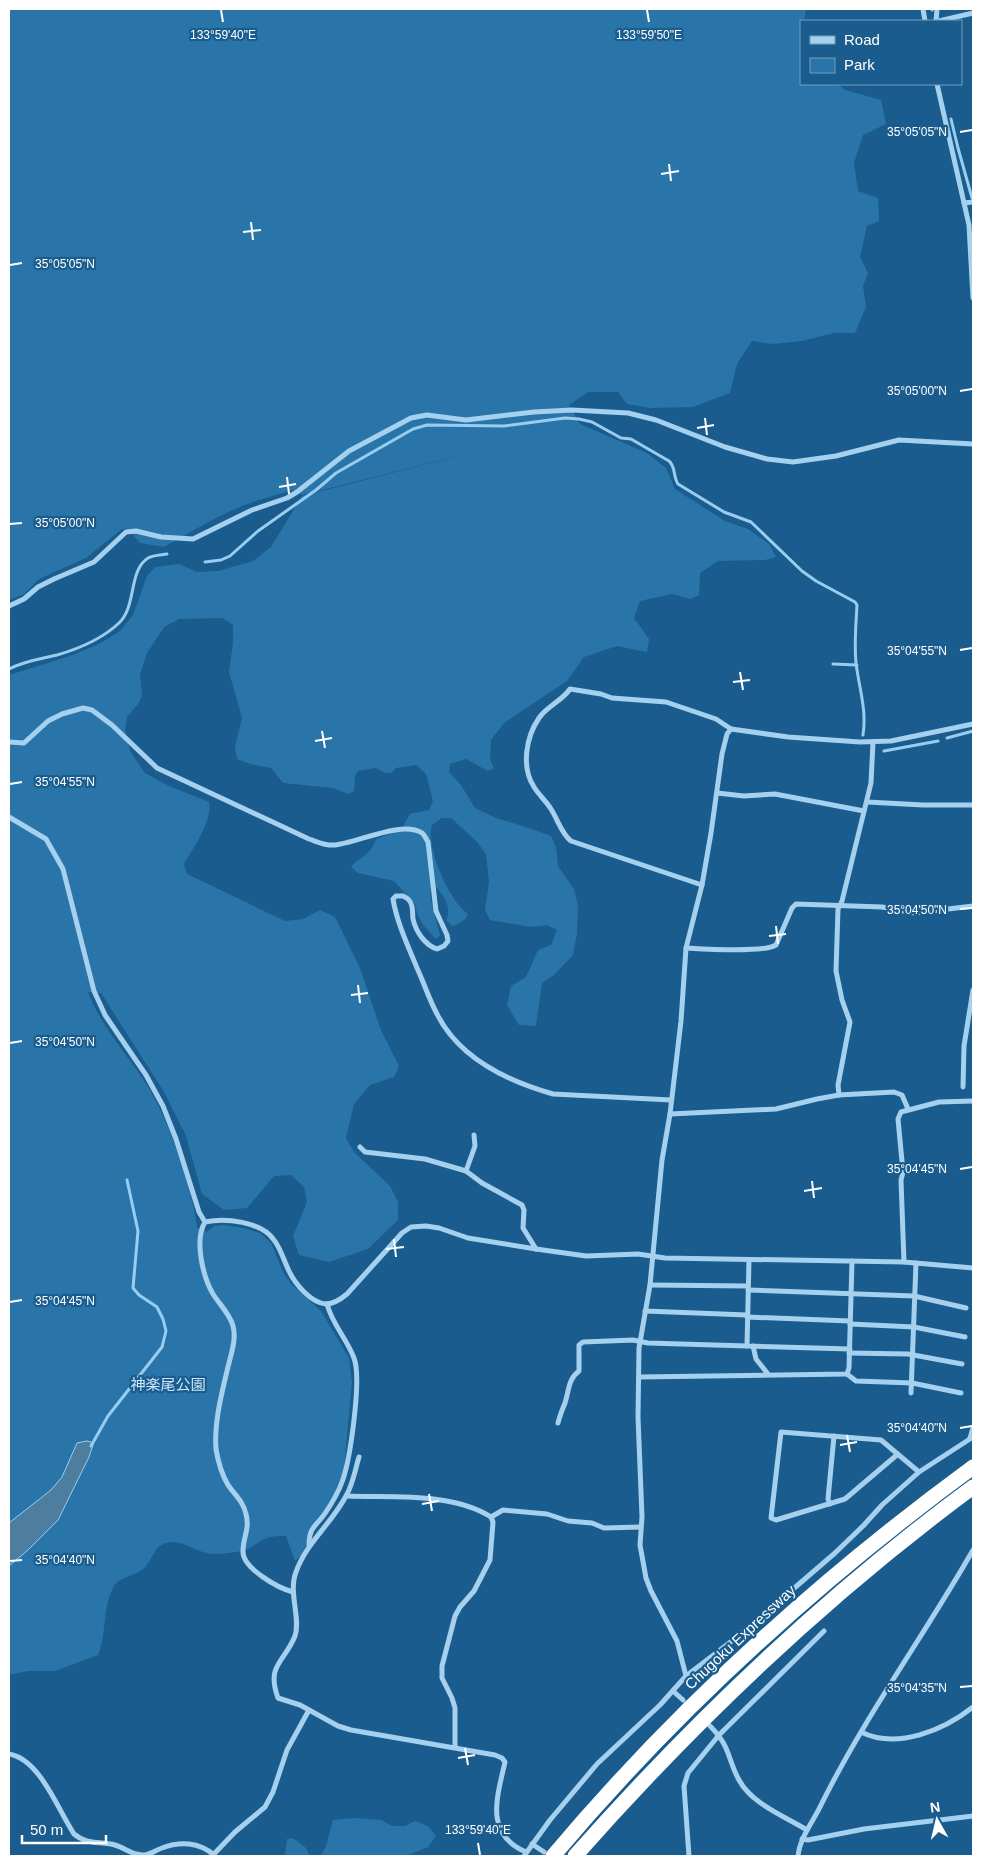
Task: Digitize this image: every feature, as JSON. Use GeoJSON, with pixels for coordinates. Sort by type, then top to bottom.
{"type":"FeatureCollection","features":[{"type":"Feature","properties":{"kind":"highway","name":"Chugoku Expressway"},"geometry":{"type":"LineString","coordinates":[[548,1854],[661,1737],[772,1630],[884,1534],[973,1467]]}},
{"type":"Feature","properties":{"kind":"highway"},"geometry":{"type":"LineString","coordinates":[[575,1856],[671,1751],[781,1644],[894,1547],[973,1487]]}},
{"type":"Feature","properties":{"kind":"street"},"geometry":{"type":"LineString","coordinates":[[942,20],[973,13]]}},
{"type":"Feature","properties":{"kind":"street"},"geometry":{"type":"LineString","coordinates":[[937,85],[970,234],[973,298]]}},
{"type":"Feature","properties":{"kind":"street"},"geometry":{"type":"LineString","coordinates":[[964,203],[973,202]]}},
{"type":"Feature","properties":{"kind":"street"},"geometry":{"type":"LineString","coordinates":[[9,606],[24,599],[38,587],[94,562],[126,532],[136,531],[160,537],[193,538],[252,510],[287,498],[349,451],[411,418],[427,416],[466,420],[534,412],[572,410],[628,413],[656,420],[725,447],[767,459],[792,462],[836,456],[898,440],[973,444]]}},
{"type":"Feature","properties":{"kind":"street"},"geometry":{"type":"LineString","coordinates":[[702,885],[571,841],[565,836],[551,810],[533,786],[528,770],[526,749],[538,719],[570,689],[601,694],[612,698],[666,702],[716,719],[731,729],[763,735],[891,742],[973,724]]}},
{"type":"Feature","properties":{"kind":"street"},"geometry":{"type":"LineString","coordinates":[[9,742],[24,743],[48,721],[62,714],[83,708],[92,710],[112,725],[157,768],[325,845],[337,845],[395,830],[412,829],[423,833],[428,842],[436,910],[447,935],[448,941],[444,946],[437,949],[430,946],[419,934],[413,920],[410,900],[403,896],[396,896],[393,900],[407,944],[437,1015],[450,1034],[470,1055],[488,1068],[539,1090],[553,1094],[671,1100]]}},
{"type":"Feature","properties":{"kind":"street"},"geometry":{"type":"LineString","coordinates":[[686,1676],[677,1641],[646,1578],[640,1545],[638,1417],[640,1341],[650,1285],[661,1169],[670,1114],[681,1021],[686,948],[702,885],[722,754],[727,734],[731,729]]}},
{"type":"Feature","properties":{"kind":"street"},"geometry":{"type":"LineString","coordinates":[[839,1096],[838,1085],[850,1022],[842,1000],[836,971],[838,909],[842,901],[871,783],[873,742]]}},
{"type":"Feature","properties":{"kind":"street"},"geometry":{"type":"LineString","coordinates":[[717,793],[744,796],[775,794],[864,811]]}},
{"type":"Feature","properties":{"kind":"street"},"geometry":{"type":"LineString","coordinates":[[867,802],[923,806],[973,804]]}},
{"type":"Feature","properties":{"kind":"street"},"geometry":{"type":"LineString","coordinates":[[9,817],[46,839],[63,869],[94,991],[105,1015],[146,1075],[163,1106],[176,1139],[199,1212],[205,1222]]}},
{"type":"Feature","properties":{"kind":"street"},"geometry":{"type":"LineString","coordinates":[[686,948],[755,949],[773,947],[776,945],[792,908],[796,904],[840,904],[882,907],[915,913],[973,906]]}},
{"type":"Feature","properties":{"kind":"street"},"geometry":{"type":"LineString","coordinates":[[963,1087],[964,1046],[973,990]]}},
{"type":"Feature","properties":{"kind":"street"},"geometry":{"type":"LineString","coordinates":[[670,1114],[776,1109],[817,1099],[894,1092],[902,1095],[908,1109]]}},
{"type":"Feature","properties":{"kind":"street"},"geometry":{"type":"LineString","coordinates":[[904,1262],[901,1180],[903,1172],[898,1118],[901,1112],[908,1109],[944,1101],[973,1101]]}},
{"type":"Feature","properties":{"kind":"street"},"geometry":{"type":"LineString","coordinates":[[466,1171],[475,1146],[474,1135]]}},
{"type":"Feature","properties":{"kind":"street"},"geometry":{"type":"LineString","coordinates":[[360,1147],[365,1152],[425,1159],[466,1171],[482,1183],[522,1205],[524,1210],[523,1228],[536,1249]]}},
{"type":"Feature","properties":{"kind":"street"},"geometry":{"type":"LineString","coordinates":[[293,1592],[286,1590],[259,1574],[246,1562],[243,1552],[247,1534],[246,1515],[241,1500],[228,1485],[220,1469],[216,1449],[217,1424],[234,1342],[234,1327],[229,1316],[207,1284],[200,1241],[201,1229],[205,1222],[215,1220],[230,1221],[253,1226],[266,1232],[274,1239],[290,1274],[302,1290],[316,1301],[327,1304],[337,1301],[347,1294],[402,1233],[411,1227],[426,1226],[439,1228],[468,1238],[586,1256],[638,1254],[665,1258],[904,1262],[973,1268]]}},
{"type":"Feature","properties":{"kind":"street"},"geometry":{"type":"LineString","coordinates":[[747,1346],[749,1260]]}},
{"type":"Feature","properties":{"kind":"street"},"geometry":{"type":"LineString","coordinates":[[847,1374],[850,1351],[852,1261]]}},
{"type":"Feature","properties":{"kind":"street"},"geometry":{"type":"LineString","coordinates":[[911,1393],[916,1263]]}},
{"type":"Feature","properties":{"kind":"street"},"geometry":{"type":"LineString","coordinates":[[650,1285],[914,1296],[966,1308]]}},
{"type":"Feature","properties":{"kind":"street"},"geometry":{"type":"LineString","coordinates":[[310,1546],[309,1536],[312,1529],[325,1515],[343,1480],[357,1389],[354,1359],[329,1315],[327,1304]]}},
{"type":"Feature","properties":{"kind":"street"},"geometry":{"type":"LineString","coordinates":[[645,1311],[914,1327],[965,1337]]}},
{"type":"Feature","properties":{"kind":"street"},"geometry":{"type":"LineString","coordinates":[[558,1423],[560,1412],[566,1401],[566,1392],[574,1375],[579,1370],[579,1345],[583,1342],[640,1341],[648,1343],[850,1351],[913,1355],[962,1364]]}},
{"type":"Feature","properties":{"kind":"street"},"geometry":{"type":"LineString","coordinates":[[753,1346],[756,1359],[768,1374]]}},
{"type":"Feature","properties":{"kind":"street"},"geometry":{"type":"LineString","coordinates":[[639,1377],[847,1374],[856,1381],[912,1383],[961,1393]]}},
{"type":"Feature","properties":{"kind":"street"},"geometry":{"type":"LineString","coordinates":[[359,1457],[346,1496],[325,1528],[315,1538],[294,1575],[293,1592],[296,1635],[273,1674],[273,1685],[278,1698],[309,1710],[338,1726],[351,1730],[456,1747],[502,1758],[505,1762],[495,1803],[497,1821],[510,1844],[525,1854],[550,1820],[597,1764],[673,1691],[686,1676],[741,1634],[835,1553],[882,1505],[919,1472],[971,1438],[973,1428]]}},
{"type":"Feature","properties":{"kind":"street"},"geometry":{"type":"LineString","coordinates":[[898,1454],[845,1499],[776,1520],[770,1518],[781,1432],[882,1440],[919,1472]]}},
{"type":"Feature","properties":{"kind":"street"},"geometry":{"type":"LineString","coordinates":[[830,1504],[828,1499],[834,1436]]}},
{"type":"Feature","properties":{"kind":"street"},"geometry":{"type":"LineString","coordinates":[[346,1496],[445,1500],[476,1508],[491,1517]]}},
{"type":"Feature","properties":{"kind":"street"},"geometry":{"type":"LineString","coordinates":[[491,1517],[503,1510],[548,1514],[568,1521],[592,1523],[604,1528],[641,1527]]}},
{"type":"Feature","properties":{"kind":"street"},"geometry":{"type":"LineString","coordinates":[[456,1747],[454,1708],[452,1698],[442,1678],[442,1666],[455,1616],[474,1591],[490,1560],[493,1530],[491,1517]]}},
{"type":"Feature","properties":{"kind":"street"},"geometry":{"type":"LineString","coordinates":[[798,1856],[802,1839],[812,1824],[861,1732],[949,1592],[973,1550]]}},
{"type":"Feature","properties":{"kind":"street"},"geometry":{"type":"LineString","coordinates":[[689,1856],[684,1786],[688,1772],[719,1735],[824,1631]]}},
{"type":"Feature","properties":{"kind":"street"},"geometry":{"type":"LineString","coordinates":[[673,1691],[683,1700]]}},
{"type":"Feature","properties":{"kind":"street"},"geometry":{"type":"LineString","coordinates":[[861,1732],[876,1737],[905,1738],[940,1727],[959,1718],[973,1707]]}},
{"type":"Feature","properties":{"kind":"street"},"geometry":{"type":"LineString","coordinates":[[9,1754],[20,1758],[33,1767],[74,1834],[80,1839],[93,1843],[116,1845],[136,1855],[150,1854],[180,1844],[192,1844],[207,1849],[213,1855],[235,1832],[265,1807],[273,1792],[287,1750],[309,1710]]}},
{"type":"Feature","properties":{"kind":"street"},"geometry":{"type":"LineString","coordinates":[[710,1726],[727,1746],[739,1780],[748,1792],[762,1803],[807,1830]]}},
{"type":"Feature","properties":{"kind":"street"},"geometry":{"type":"LineString","coordinates":[[802,1839],[808,1840],[864,1829],[973,1816]]}},
{"type":"Feature","properties":{"kind":"street"},"geometry":{"type":"LineString","coordinates":[[532,1844],[548,1854]]}},
{"type":"Feature","properties":{"kind":"green space","name":"神楽尾公園"},"geometry":{"type":"Polygon","coordinates":[[[9,9],[806,9],[804,20],[800,20],[800,85],[839,85],[845,90],[881,100],[886,124],[863,135],[854,163],[858,191],[878,198],[879,221],[867,226],[860,257],[868,273],[863,286],[866,307],[855,333],[834,333],[802,341],[773,344],[752,341],[737,364],[730,393],[693,407],[650,408],[627,404],[618,392],[588,392],[569,405],[580,424],[647,453],[666,468],[675,489],[725,521],[748,529],[769,544],[776,557],[765,560],[718,561],[700,573],[699,595],[690,599],[672,594],[640,601],[634,618],[649,639],[647,652],[617,646],[584,657],[567,681],[504,723],[491,740],[490,759],[494,768],[488,771],[466,759],[450,764],[449,772],[461,785],[475,808],[496,818],[551,836],[556,847],[558,866],[574,889],[578,905],[577,934],[573,955],[554,975],[542,983],[536,1026],[519,1025],[507,1005],[511,986],[526,977],[538,950],[551,945],[557,930],[547,925],[531,927],[490,920],[485,910],[489,882],[486,854],[477,842],[451,818],[442,818],[432,825],[432,846],[446,886],[453,898],[468,914],[464,920],[452,926],[446,920],[448,907],[443,896],[437,888],[430,890],[440,935],[436,939],[423,925],[415,904],[394,881],[358,873],[351,867],[370,850],[376,839],[401,830],[410,814],[429,810],[433,801],[426,774],[416,765],[396,768],[392,773],[385,773],[376,768],[358,771],[355,776],[354,791],[348,794],[333,788],[283,783],[271,768],[250,764],[237,759],[235,747],[242,718],[229,672],[233,643],[233,625],[222,618],[179,619],[164,627],[147,653],[140,675],[142,696],[127,717],[125,730],[130,751],[145,773],[169,786],[209,802],[208,818],[205,826],[184,864],[187,874],[285,921],[303,919],[320,910],[335,917],[360,968],[381,1030],[399,1066],[394,1077],[370,1085],[354,1104],[346,1138],[354,1152],[390,1186],[398,1202],[398,1220],[368,1249],[329,1262],[299,1255],[293,1236],[307,1202],[304,1187],[291,1175],[274,1176],[247,1208],[224,1210],[202,1194],[186,1136],[164,1092],[101,993],[88,992],[108,1031],[158,1104],[179,1156],[197,1227],[207,1232],[214,1226],[224,1225],[260,1233],[271,1243],[283,1272],[291,1284],[321,1311],[349,1358],[352,1383],[344,1468],[339,1486],[324,1513],[310,1529],[306,1546],[301,1556],[295,1561],[286,1536],[267,1538],[245,1550],[217,1554],[202,1552],[184,1544],[166,1543],[158,1547],[141,1571],[115,1584],[107,1604],[103,1639],[98,1655],[55,1671],[28,1671],[9,1675],[9,675],[70,656],[99,644],[120,631],[133,615],[147,576],[155,567],[179,564],[197,572],[218,571],[253,561],[271,547],[302,496],[493,447],[302,495],[294,490],[261,499],[222,515],[164,547],[140,543],[128,529],[122,529],[86,558],[39,579],[24,594],[9,600],[9,9]]]}},
{"type":"Feature","properties":{"kind":"green space"},"geometry":{"type":"Polygon","coordinates":[[[354,1818],[381,1820],[392,1826],[405,1826],[415,1821],[428,1826],[436,1836],[428,1847],[406,1856],[321,1856],[326,1846],[333,1820],[354,1818]]]}},
{"type":"Feature","properties":{"kind":"green space"},"geometry":{"type":"Polygon","coordinates":[[[293,1838],[306,1848],[310,1856],[285,1856],[287,1839],[293,1838]]]}},
{"type":"Feature","properties":{"kind":"shaded area"},"geometry":{"type":"Polygon","coordinates":[[[87,1441],[93,1445],[89,1457],[58,1520],[9,1566],[9,1523],[51,1490],[62,1477],[77,1443],[87,1441]]]}},
{"type":"Feature","properties":{"kind":"waterway"},"geometry":{"type":"LineString","coordinates":[[951,119],[972,198]]}},
{"type":"Feature","properties":{"kind":"waterway"},"geometry":{"type":"LineString","coordinates":[[205,562],[221,560],[230,556],[258,531],[316,490],[336,473],[413,429],[427,425],[504,426],[565,418],[592,422],[621,438],[631,439],[669,461],[673,466],[678,484],[724,512],[751,522],[802,571],[816,581],[855,602],[857,605],[855,656],[863,708],[863,735]]}},
{"type":"Feature","properties":{"kind":"waterway"},"geometry":{"type":"LineString","coordinates":[[9,669],[26,662],[73,650],[98,638],[113,628],[125,616],[135,580],[142,564],[150,557],[167,554]]}},
{"type":"Feature","properties":{"kind":"waterway"},"geometry":{"type":"LineString","coordinates":[[833,664],[857,665]]}},
{"type":"Feature","properties":{"kind":"waterway"},"geometry":{"type":"LineString","coordinates":[[947,738],[973,731]]}},
{"type":"Feature","properties":{"kind":"waterway"},"geometry":{"type":"LineString","coordinates":[[884,751],[938,741]]}},
{"type":"Feature","properties":{"kind":"waterway"},"geometry":{"type":"LineString","coordinates":[[91,1446],[108,1416],[162,1347],[166,1331],[157,1307],[139,1295],[133,1288],[138,1231],[127,1180]]}}]}
